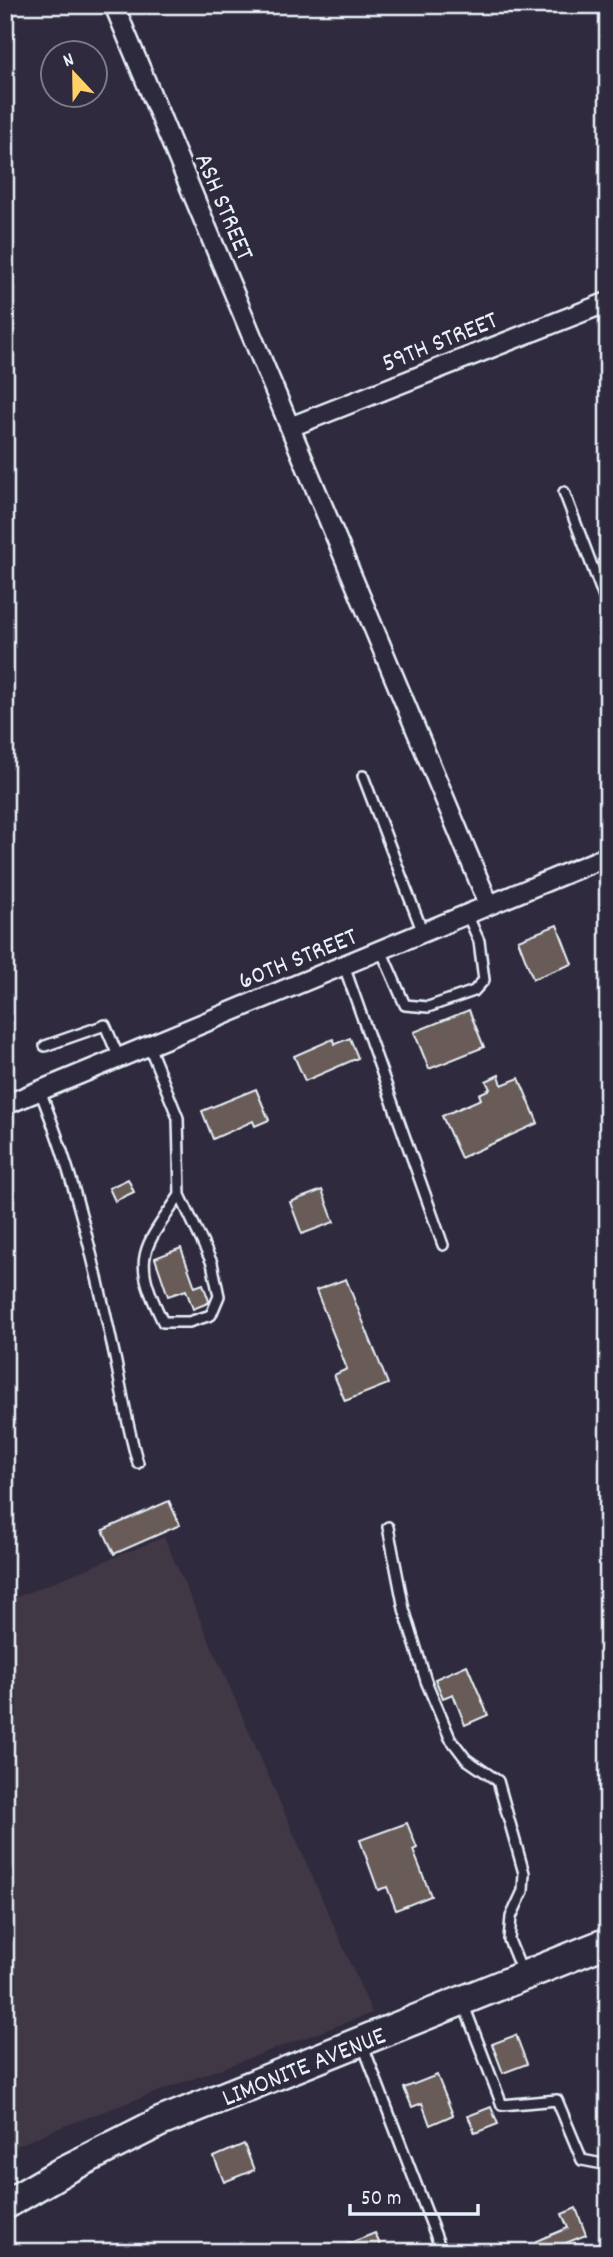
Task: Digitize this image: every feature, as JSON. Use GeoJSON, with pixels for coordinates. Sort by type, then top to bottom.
{"type":"FeatureCollection","features":[{"type":"Feature","properties":{"kind":"main road","name":"LIMONITE AVENUE"},"geometry":{"type":"LineString","coordinates":[[5,2205],[65,2170],[160,2122],[608,1942]]}},
{"type":"Feature","properties":{"kind":"street","name":"ASH STREET"},"geometry":{"type":"LineString","coordinates":[[114,5],[489,905]]}},
{"type":"Feature","properties":{"kind":"street","name":"59TH STREET"},"geometry":{"type":"LineString","coordinates":[[290,427],[608,302]]}},
{"type":"Feature","properties":{"kind":"street","name":"60TH STREET"},"geometry":{"type":"LineString","coordinates":[[5,1105],[608,856]]}},
{"type":"Feature","properties":{"kind":"lane"},"geometry":{"type":"LineString","coordinates":[[564,492],[608,608]]}},
{"type":"Feature","properties":{"kind":"lane"},"geometry":{"type":"LineString","coordinates":[[363,776],[423,933]]}},
{"type":"Feature","properties":{"kind":"lane"},"geometry":{"type":"LineString","coordinates":[[381,950],[405,1005],[428,1007],[474,991],[484,980],[479,941],[467,915]]}},
{"type":"Feature","properties":{"kind":"lane"},"geometry":{"type":"LineString","coordinates":[[344,966],[443,1245]]}},
{"type":"Feature","properties":{"kind":"lane"},"geometry":{"type":"LineString","coordinates":[[45,1046],[105,1025],[119,1058]]}},
{"type":"Feature","properties":{"kind":"lane"},"geometry":{"type":"LineString","coordinates":[[149,1046],[178,1118],[180,1195],[212,1263],[219,1296],[211,1315],[189,1322],[163,1322],[148,1287],[143,1266],[145,1250],[180,1195]]}},
{"type":"Feature","properties":{"kind":"lane"},"geometry":{"type":"LineString","coordinates":[[40,1091],[66,1167],[89,1248],[114,1353],[128,1430],[138,1463]]}},
{"type":"Feature","properties":{"kind":"lane"},"geometry":{"type":"LineString","coordinates":[[388,1527],[404,1609],[430,1693],[450,1738],[466,1759],[498,1781],[524,1873],[523,1891],[511,1917],[509,1940],[524,1977]]}},
{"type":"Feature","properties":{"kind":"lane"},"geometry":{"type":"LineString","coordinates":[[462,2002],[502,2105],[557,2100],[582,2160],[608,2165]]}},
{"type":"Feature","properties":{"kind":"lane"},"geometry":{"type":"LineString","coordinates":[[362,2041],[442,2252]]}},
{"type":"Feature","properties":{"kind":"shaded area"},"geometry":{"type":"Polygon","coordinates":[[[164,1537],[372,2013],[56,2129],[5,2151],[5,1602],[164,1537]]]}},
{"type":"Feature","properties":{"kind":"building"},"geometry":{"type":"Polygon","coordinates":[[[557,925],[572,964],[533,979],[518,940],[557,925]]]}},
{"type":"Feature","properties":{"kind":"building"},"geometry":{"type":"Polygon","coordinates":[[[469,1010],[484,1047],[429,1069],[414,1032],[469,1010]]]}},
{"type":"Feature","properties":{"kind":"building"},"geometry":{"type":"Polygon","coordinates":[[[350,1038],[358,1058],[305,1081],[294,1056],[333,1039],[335,1044],[350,1038]]]}},
{"type":"Feature","properties":{"kind":"building"},"geometry":{"type":"Polygon","coordinates":[[[499,1075],[502,1085],[519,1078],[538,1123],[461,1158],[442,1116],[481,1099],[479,1094],[490,1089],[486,1081],[499,1075]]]}},
{"type":"Feature","properties":{"kind":"building"},"geometry":{"type":"Polygon","coordinates":[[[256,1089],[269,1120],[255,1126],[253,1121],[213,1139],[202,1111],[256,1089]]]}},
{"type":"Feature","properties":{"kind":"building"},"geometry":{"type":"Polygon","coordinates":[[[128,1179],[134,1192],[115,1201],[109,1188],[128,1179]]]}},
{"type":"Feature","properties":{"kind":"building"},"geometry":{"type":"Polygon","coordinates":[[[322,1190],[334,1222],[302,1234],[290,1202],[322,1190]]]}},
{"type":"Feature","properties":{"kind":"building"},"geometry":{"type":"Polygon","coordinates":[[[181,1248],[195,1287],[203,1284],[209,1301],[193,1309],[186,1290],[168,1296],[155,1258],[181,1248]]]}},
{"type":"Feature","properties":{"kind":"building"},"geometry":{"type":"Polygon","coordinates":[[[346,1279],[388,1384],[345,1401],[334,1375],[347,1369],[316,1290],[346,1279]]]}},
{"type":"Feature","properties":{"kind":"building"},"geometry":{"type":"Polygon","coordinates":[[[169,1501],[180,1525],[114,1554],[103,1530],[169,1501]]]}},
{"type":"Feature","properties":{"kind":"building"},"geometry":{"type":"Polygon","coordinates":[[[467,1665],[488,1715],[465,1725],[453,1694],[443,1698],[435,1679],[467,1665]]]}},
{"type":"Feature","properties":{"kind":"building"},"geometry":{"type":"Polygon","coordinates":[[[407,1823],[417,1848],[413,1850],[431,1896],[396,1910],[387,1887],[378,1890],[360,1840],[407,1823]]]}},
{"type":"Feature","properties":{"kind":"building"},"geometry":{"type":"Polygon","coordinates":[[[516,2035],[527,2064],[503,2073],[492,2044],[516,2035]]]}},
{"type":"Feature","properties":{"kind":"building"},"geometry":{"type":"Polygon","coordinates":[[[437,2075],[453,2115],[430,2125],[422,2103],[412,2107],[404,2088],[437,2075]]]}},
{"type":"Feature","properties":{"kind":"building"},"geometry":{"type":"Polygon","coordinates":[[[491,2107],[498,2124],[475,2133],[468,2116],[491,2107]]]}},
{"type":"Feature","properties":{"kind":"building"},"geometry":{"type":"Polygon","coordinates":[[[244,2144],[254,2170],[224,2182],[214,2157],[244,2144]]]}},
{"type":"Feature","properties":{"kind":"building"},"geometry":{"type":"Polygon","coordinates":[[[576,2208],[586,2235],[558,2246],[560,2252],[540,2252],[536,2241],[568,2228],[562,2214],[576,2208]]]}},
{"type":"Feature","properties":{"kind":"building"},"geometry":{"type":"Polygon","coordinates":[[[375,2233],[383,2252],[330,2252],[330,2251],[375,2233]]]}}]}
